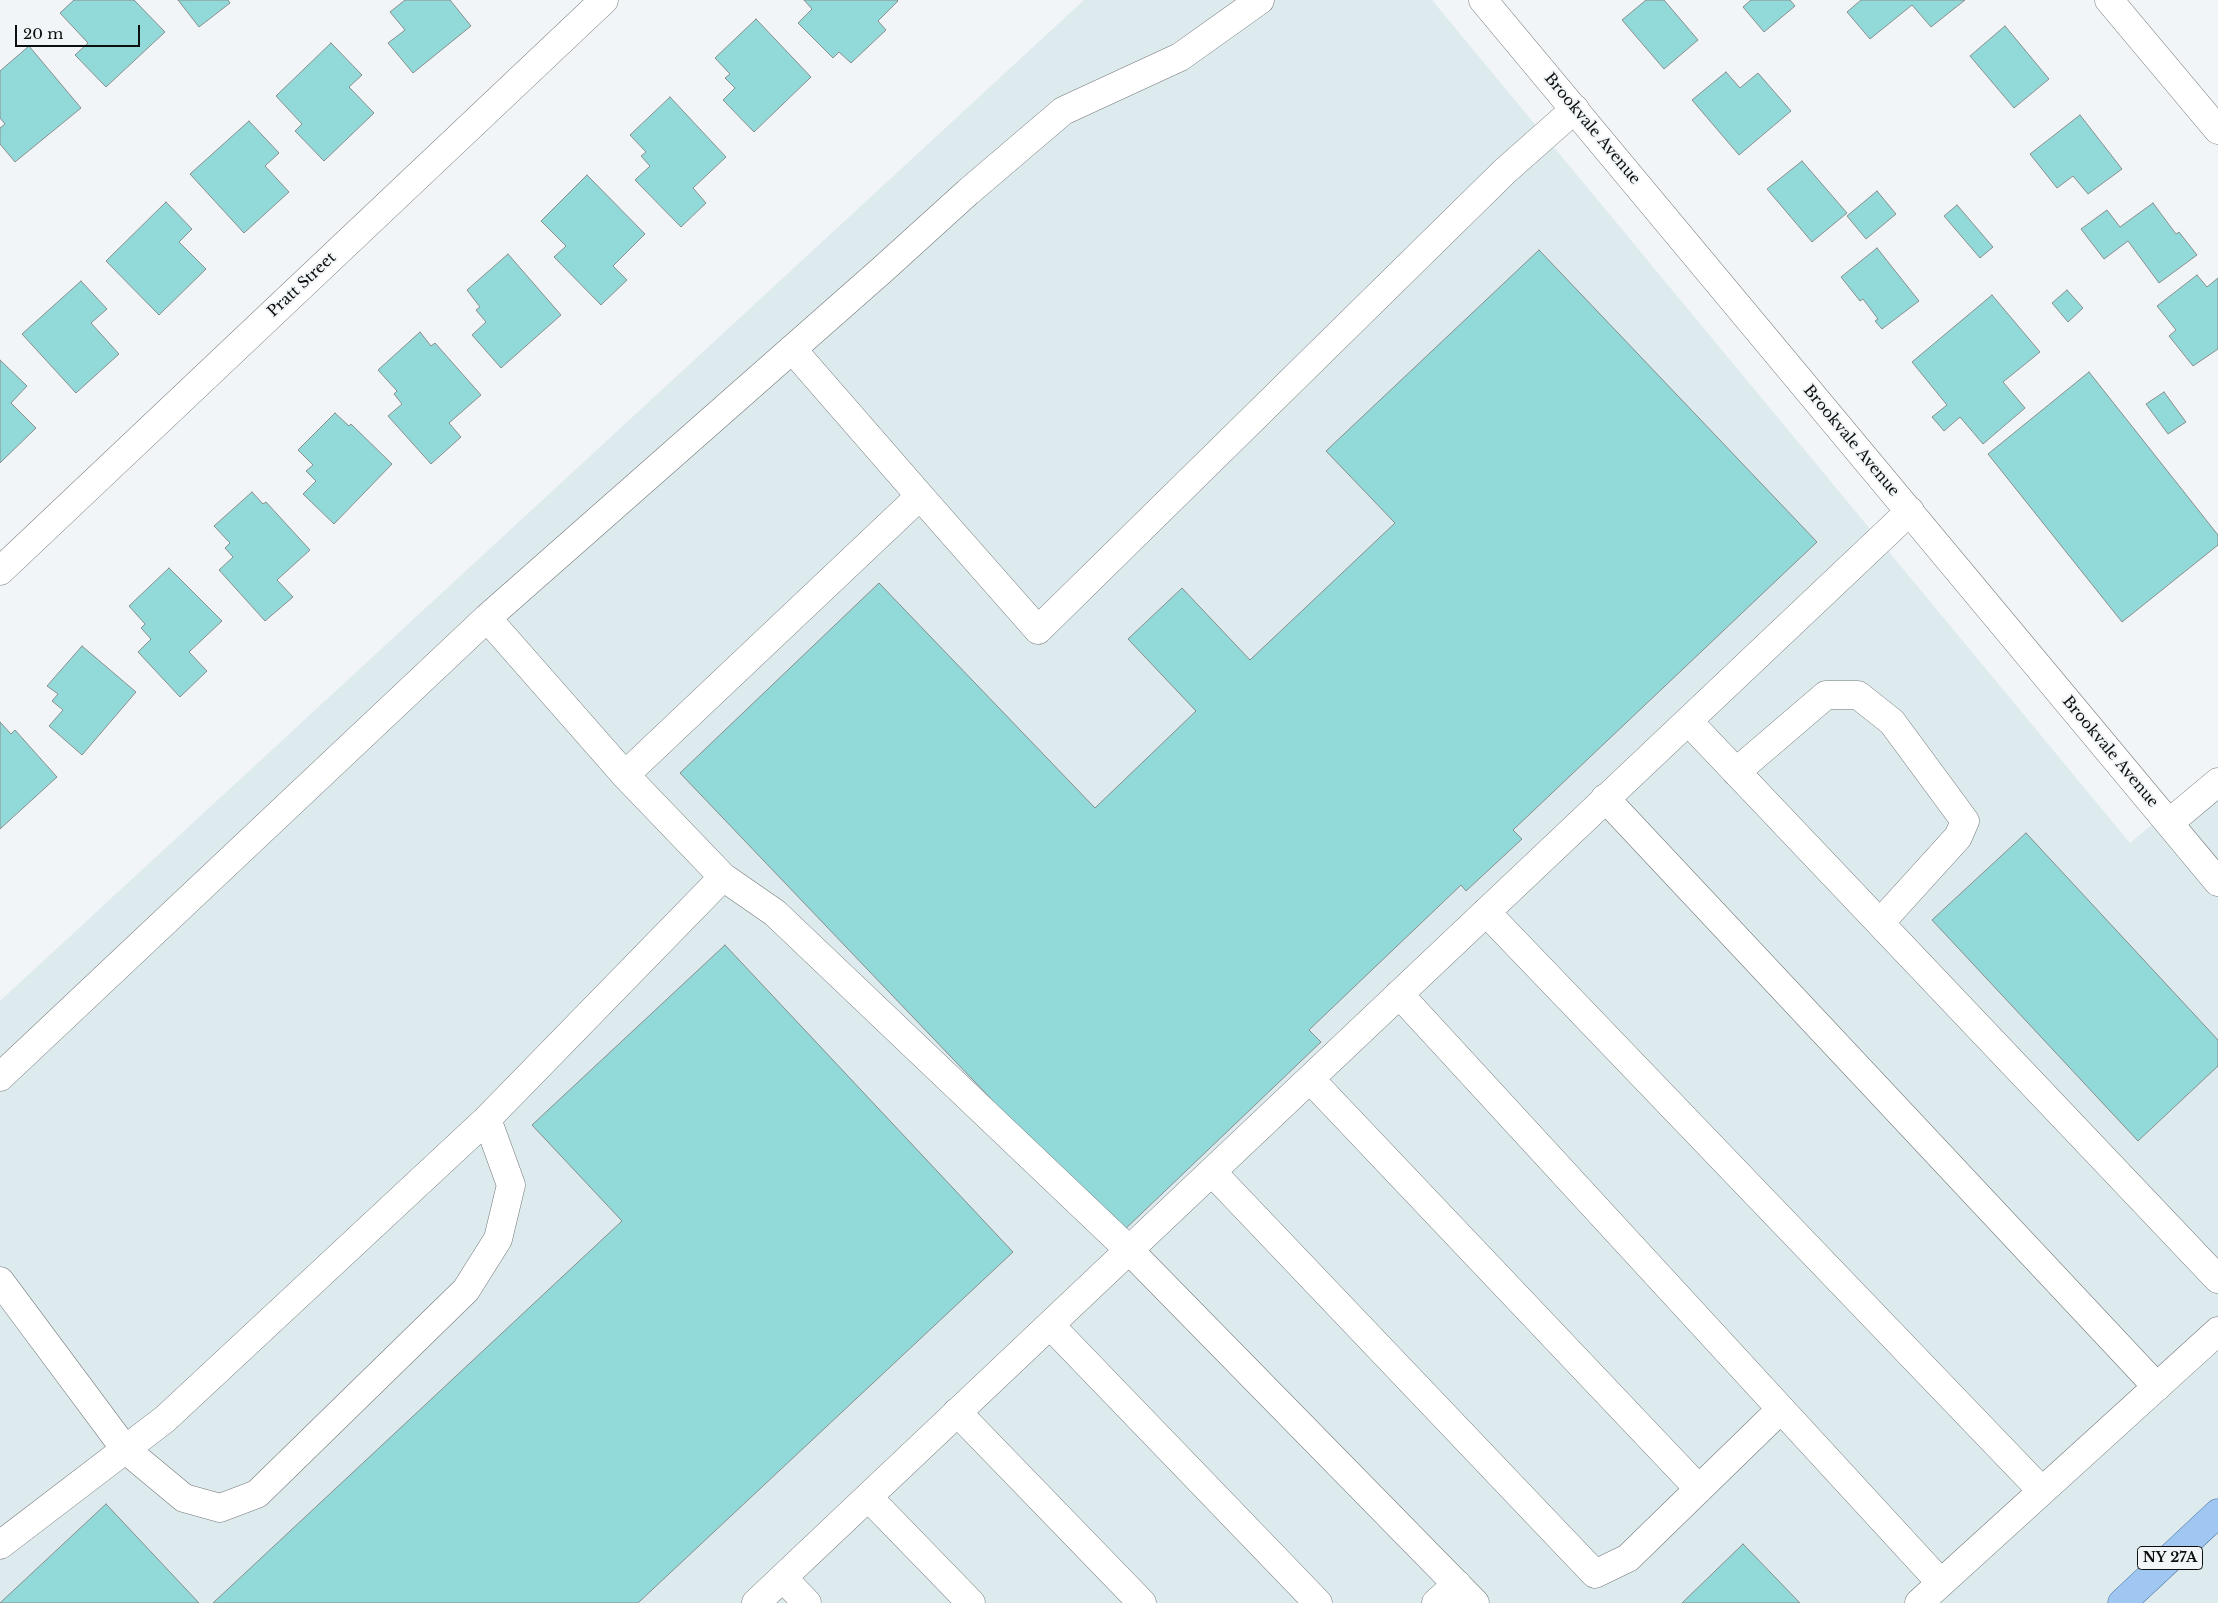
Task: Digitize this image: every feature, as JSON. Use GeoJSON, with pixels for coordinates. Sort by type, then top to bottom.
{"type":"FeatureCollection","features":[{"type":"Feature","properties":{"kind":"main road","name":"NY 27A"},"geometry":{"type":"LineString","coordinates":[[2122,1603],[2218,1513]]}},
{"type":"Feature","properties":{"kind":"street","name":"Pratt Street"},"geometry":{"type":"LineString","coordinates":[[0,571],[604,0]]}},
{"type":"Feature","properties":{"kind":"street"},"geometry":{"type":"LineString","coordinates":[[0,1077],[487,618],[968,192],[1063,111],[1180,57],[1260,0]]}},
{"type":"Feature","properties":{"kind":"street","name":"Brookvale Avenue"},"geometry":{"type":"LineString","coordinates":[[1483,0],[2218,882]]}},
{"type":"Feature","properties":{"kind":"street"},"geometry":{"type":"LineString","coordinates":[[2109,0],[2218,130]]}},
{"type":"Feature","properties":{"kind":"street"},"geometry":{"type":"LineString","coordinates":[[792,349],[1038,630],[1499,177],[1575,109]]}},
{"type":"Feature","properties":{"kind":"street"},"geometry":{"type":"LineString","coordinates":[[625,775],[920,496]]}},
{"type":"Feature","properties":{"kind":"street"},"geometry":{"type":"LineString","coordinates":[[756,1603],[1910,511]]}},
{"type":"Feature","properties":{"kind":"street"},"geometry":{"type":"LineString","coordinates":[[487,618],[625,775],[723,876],[775,913],[1129,1250],[1475,1603]]}},
{"type":"Feature","properties":{"kind":"street"},"geometry":{"type":"LineString","coordinates":[[1736,772],[1826,695],[1858,696],[1892,722],[1965,821],[1958,838],[1880,924]]}},
{"type":"Feature","properties":{"kind":"street"},"geometry":{"type":"LineString","coordinates":[[1688,721],[2218,1279]]}},
{"type":"Feature","properties":{"kind":"street"},"geometry":{"type":"LineString","coordinates":[[2169,823],[2218,782]]}},
{"type":"Feature","properties":{"kind":"street"},"geometry":{"type":"LineString","coordinates":[[1606,798],[2157,1387]]}},
{"type":"Feature","properties":{"kind":"street"},"geometry":{"type":"LineString","coordinates":[[0,1545],[165,1419],[487,1119],[723,876]]}},
{"type":"Feature","properties":{"kind":"street"},"geometry":{"type":"LineString","coordinates":[[1486,912],[2042,1491]]}},
{"type":"Feature","properties":{"kind":"street"},"geometry":{"type":"LineString","coordinates":[[1399,994],[1941,1583]]}},
{"type":"Feature","properties":{"kind":"street"},"geometry":{"type":"LineString","coordinates":[[1310,1078],[1699,1489]]}},
{"type":"Feature","properties":{"kind":"street"},"geometry":{"type":"LineString","coordinates":[[0,1281],[125,1449],[184,1498],[220,1508],[257,1494],[466,1290],[498,1239],[511,1185],[487,1119]]}},
{"type":"Feature","properties":{"kind":"street"},"geometry":{"type":"LineString","coordinates":[[1212,1172],[1595,1574],[1628,1558],[1781,1409]]}},
{"type":"Feature","properties":{"kind":"street"},"geometry":{"type":"LineString","coordinates":[[1050,1325],[1318,1603]]}},
{"type":"Feature","properties":{"kind":"street"},"geometry":{"type":"LineString","coordinates":[[1920,1603],[2218,1331]]}},
{"type":"Feature","properties":{"kind":"street"},"geometry":{"type":"LineString","coordinates":[[957,1412],[1142,1603]]}},
{"type":"Feature","properties":{"kind":"street"},"geometry":{"type":"LineString","coordinates":[[868,1497],[971,1603]]}},
{"type":"Feature","properties":{"kind":"street"},"geometry":{"type":"LineString","coordinates":[[783,1578],[807,1603]]}},
{"type":"Feature","properties":{"kind":"street"},"geometry":{"type":"LineString","coordinates":[[1436,1603],[1456,1584]]}},
{"type":"Feature","properties":{"kind":"shaded area"},"geometry":{"type":"Polygon","coordinates":[[[1084,0],[1432,0],[2130,843],[2218,769],[2218,1603],[0,1603],[0,1001],[1084,0]]]}},
{"type":"Feature","properties":{"kind":"building"},"geometry":{"type":"Polygon","coordinates":[[[74,0],[134,0],[165,32],[106,87],[75,55],[88,43],[60,13],[74,0]]]}},
{"type":"Feature","properties":{"kind":"building"},"geometry":{"type":"Polygon","coordinates":[[[178,0],[228,0],[230,3],[199,27],[178,0]]]}},
{"type":"Feature","properties":{"kind":"building"},"geometry":{"type":"Polygon","coordinates":[[[405,0],[450,0],[471,26],[413,73],[388,43],[405,30],[390,12],[405,0]]]}},
{"type":"Feature","properties":{"kind":"building"},"geometry":{"type":"Polygon","coordinates":[[[804,0],[898,1],[878,21],[886,30],[851,63],[839,52],[833,58],[798,23],[812,9],[804,0]]]}},
{"type":"Feature","properties":{"kind":"building"},"geometry":{"type":"Polygon","coordinates":[[[1646,0],[1664,0],[1698,40],[1664,69],[1622,20],[1646,0]]]}},
{"type":"Feature","properties":{"kind":"building"},"geometry":{"type":"Polygon","coordinates":[[[1751,0],[1790,0],[1795,6],[1764,32],[1743,7],[1751,0]]]}},
{"type":"Feature","properties":{"kind":"building"},"geometry":{"type":"Polygon","coordinates":[[[1861,0],[1965,0],[1931,27],[1912,5],[1870,39],[1847,12],[1861,0]]]}},
{"type":"Feature","properties":{"kind":"building"},"geometry":{"type":"Polygon","coordinates":[[[756,19],[811,77],[754,132],[723,100],[735,88],[725,78],[730,74],[715,58],[756,19]]]}},
{"type":"Feature","properties":{"kind":"building"},"geometry":{"type":"Polygon","coordinates":[[[2005,26],[2049,79],[2014,108],[1970,56],[2005,26]]]}},
{"type":"Feature","properties":{"kind":"building"},"geometry":{"type":"Polygon","coordinates":[[[331,43],[362,75],[349,87],[374,113],[324,161],[295,131],[302,124],[276,96],[331,43]]]}},
{"type":"Feature","properties":{"kind":"building"},"geometry":{"type":"Polygon","coordinates":[[[29,46],[81,108],[15,162],[0,144],[0,128],[5,124],[0,118],[0,71],[29,46]]]}},
{"type":"Feature","properties":{"kind":"building"},"geometry":{"type":"Polygon","coordinates":[[[1726,72],[1740,88],[1758,73],[1791,111],[1739,155],[1692,100],[1726,72]]]}},
{"type":"Feature","properties":{"kind":"building"},"geometry":{"type":"Polygon","coordinates":[[[670,97],[726,157],[693,188],[706,203],[681,227],[635,180],[650,166],[641,156],[646,152],[630,135],[670,97]]]}},
{"type":"Feature","properties":{"kind":"building"},"geometry":{"type":"Polygon","coordinates":[[[2080,115],[2122,169],[2088,194],[2073,176],[2057,188],[2030,154],[2080,115]]]}},
{"type":"Feature","properties":{"kind":"building"},"geometry":{"type":"Polygon","coordinates":[[[249,121],[279,153],[265,166],[289,192],[244,233],[190,174],[249,121]]]}},
{"type":"Feature","properties":{"kind":"building"},"geometry":{"type":"Polygon","coordinates":[[[1802,161],[1847,213],[1812,242],[1767,189],[1802,161]]]}},
{"type":"Feature","properties":{"kind":"building"},"geometry":{"type":"Polygon","coordinates":[[[587,175],[645,234],[613,266],[627,280],[601,305],[554,257],[566,246],[541,221],[587,175]]]}},
{"type":"Feature","properties":{"kind":"building"},"geometry":{"type":"Polygon","coordinates":[[[1877,191],[1896,214],[1866,239],[1847,216],[1877,191]]]}},
{"type":"Feature","properties":{"kind":"building"},"geometry":{"type":"Polygon","coordinates":[[[166,202],[192,229],[179,242],[206,269],[159,315],[106,261],[166,202]]]}},
{"type":"Feature","properties":{"kind":"building"},"geometry":{"type":"Polygon","coordinates":[[[2153,203],[2176,234],[2179,232],[2197,255],[2159,283],[2128,241],[2104,259],[2081,229],[2107,210],[2120,227],[2153,203]]]}},
{"type":"Feature","properties":{"kind":"building"},"geometry":{"type":"Polygon","coordinates":[[[1957,205],[1993,247],[1980,258],[1944,216],[1957,205]]]}},
{"type":"Feature","properties":{"kind":"building"},"geometry":{"type":"Polygon","coordinates":[[[1877,248],[1919,301],[1882,329],[1875,321],[1878,319],[1863,299],[1860,301],[1841,277],[1877,248]]]}},
{"type":"Feature","properties":{"kind":"building"},"geometry":{"type":"Polygon","coordinates":[[[1539,250],[1817,542],[1513,830],[1522,839],[1466,891],[1461,885],[1309,1030],[1321,1042],[1120,1234],[680,773],[879,583],[1095,808],[1196,711],[1128,639],[1182,588],[1250,660],[1395,523],[1326,451],[1539,250]]]}},
{"type":"Feature","properties":{"kind":"building"},"geometry":{"type":"Polygon","coordinates":[[[508,254],[561,315],[501,368],[472,335],[486,322],[476,310],[480,307],[467,290],[508,254]]]}},
{"type":"Feature","properties":{"kind":"building"},"geometry":{"type":"Polygon","coordinates":[[[2197,275],[2207,287],[2218,278],[2218,349],[2193,366],[2169,336],[2176,330],[2157,306],[2197,275]]]}},
{"type":"Feature","properties":{"kind":"building"},"geometry":{"type":"Polygon","coordinates":[[[81,281],[107,309],[91,323],[119,354],[76,393],[22,334],[81,281]]]}},
{"type":"Feature","properties":{"kind":"building"},"geometry":{"type":"Polygon","coordinates":[[[2067,290],[2083,308],[2068,322],[2052,303],[2067,290]]]}},
{"type":"Feature","properties":{"kind":"building"},"geometry":{"type":"Polygon","coordinates":[[[1992,295],[2040,352],[2003,382],[2025,408],[1983,444],[1960,417],[1944,431],[1932,417],[1947,405],[1912,362],[1992,295]]]}},
{"type":"Feature","properties":{"kind":"building"},"geometry":{"type":"Polygon","coordinates":[[[420,332],[431,346],[435,343],[481,395],[449,423],[461,437],[431,464],[388,416],[402,404],[394,394],[397,391],[378,370],[420,332]]]}},
{"type":"Feature","properties":{"kind":"building"},"geometry":{"type":"Polygon","coordinates":[[[0,360],[27,386],[11,403],[36,428],[0,463],[0,360]]]}},
{"type":"Feature","properties":{"kind":"building"},"geometry":{"type":"Polygon","coordinates":[[[2089,372],[2218,535],[2218,545],[2122,622],[1988,454],[2089,372]]]}},
{"type":"Feature","properties":{"kind":"building"},"geometry":{"type":"Polygon","coordinates":[[[2164,392],[2186,422],[2168,434],[2146,404],[2164,392]]]}},
{"type":"Feature","properties":{"kind":"building"},"geometry":{"type":"Polygon","coordinates":[[[335,413],[349,426],[351,424],[392,464],[334,524],[303,494],[316,481],[306,471],[313,465],[298,450],[335,413]]]}},
{"type":"Feature","properties":{"kind":"building"},"geometry":{"type":"Polygon","coordinates":[[[252,492],[263,504],[266,502],[310,550],[277,580],[293,597],[265,621],[219,570],[233,557],[225,548],[230,543],[214,526],[252,492]]]}},
{"type":"Feature","properties":{"kind":"building"},"geometry":{"type":"Polygon","coordinates":[[[169,568],[222,621],[189,652],[207,671],[180,697],[138,652],[151,639],[141,628],[145,624],[129,606],[169,568]]]}},
{"type":"Feature","properties":{"kind":"building"},"geometry":{"type":"Polygon","coordinates":[[[82,646],[136,692],[82,755],[49,726],[63,710],[52,701],[58,694],[47,686],[82,646]]]}},
{"type":"Feature","properties":{"kind":"building"},"geometry":{"type":"Polygon","coordinates":[[[0,722],[11,734],[15,730],[57,777],[0,829],[0,722]]]}},
{"type":"Feature","properties":{"kind":"building"},"geometry":{"type":"Polygon","coordinates":[[[2026,833],[2218,1040],[2218,1066],[2138,1141],[1932,920],[2026,833]]]}},
{"type":"Feature","properties":{"kind":"building"},"geometry":{"type":"Polygon","coordinates":[[[725,945],[1013,1252],[638,1603],[213,1603],[622,1221],[532,1125],[725,945]]]}},
{"type":"Feature","properties":{"kind":"building"},"geometry":{"type":"Polygon","coordinates":[[[106,1504],[199,1603],[0,1603],[106,1504]]]}},
{"type":"Feature","properties":{"kind":"building"},"geometry":{"type":"Polygon","coordinates":[[[1743,1544],[1800,1603],[1682,1603],[1743,1544]]]}}]}
